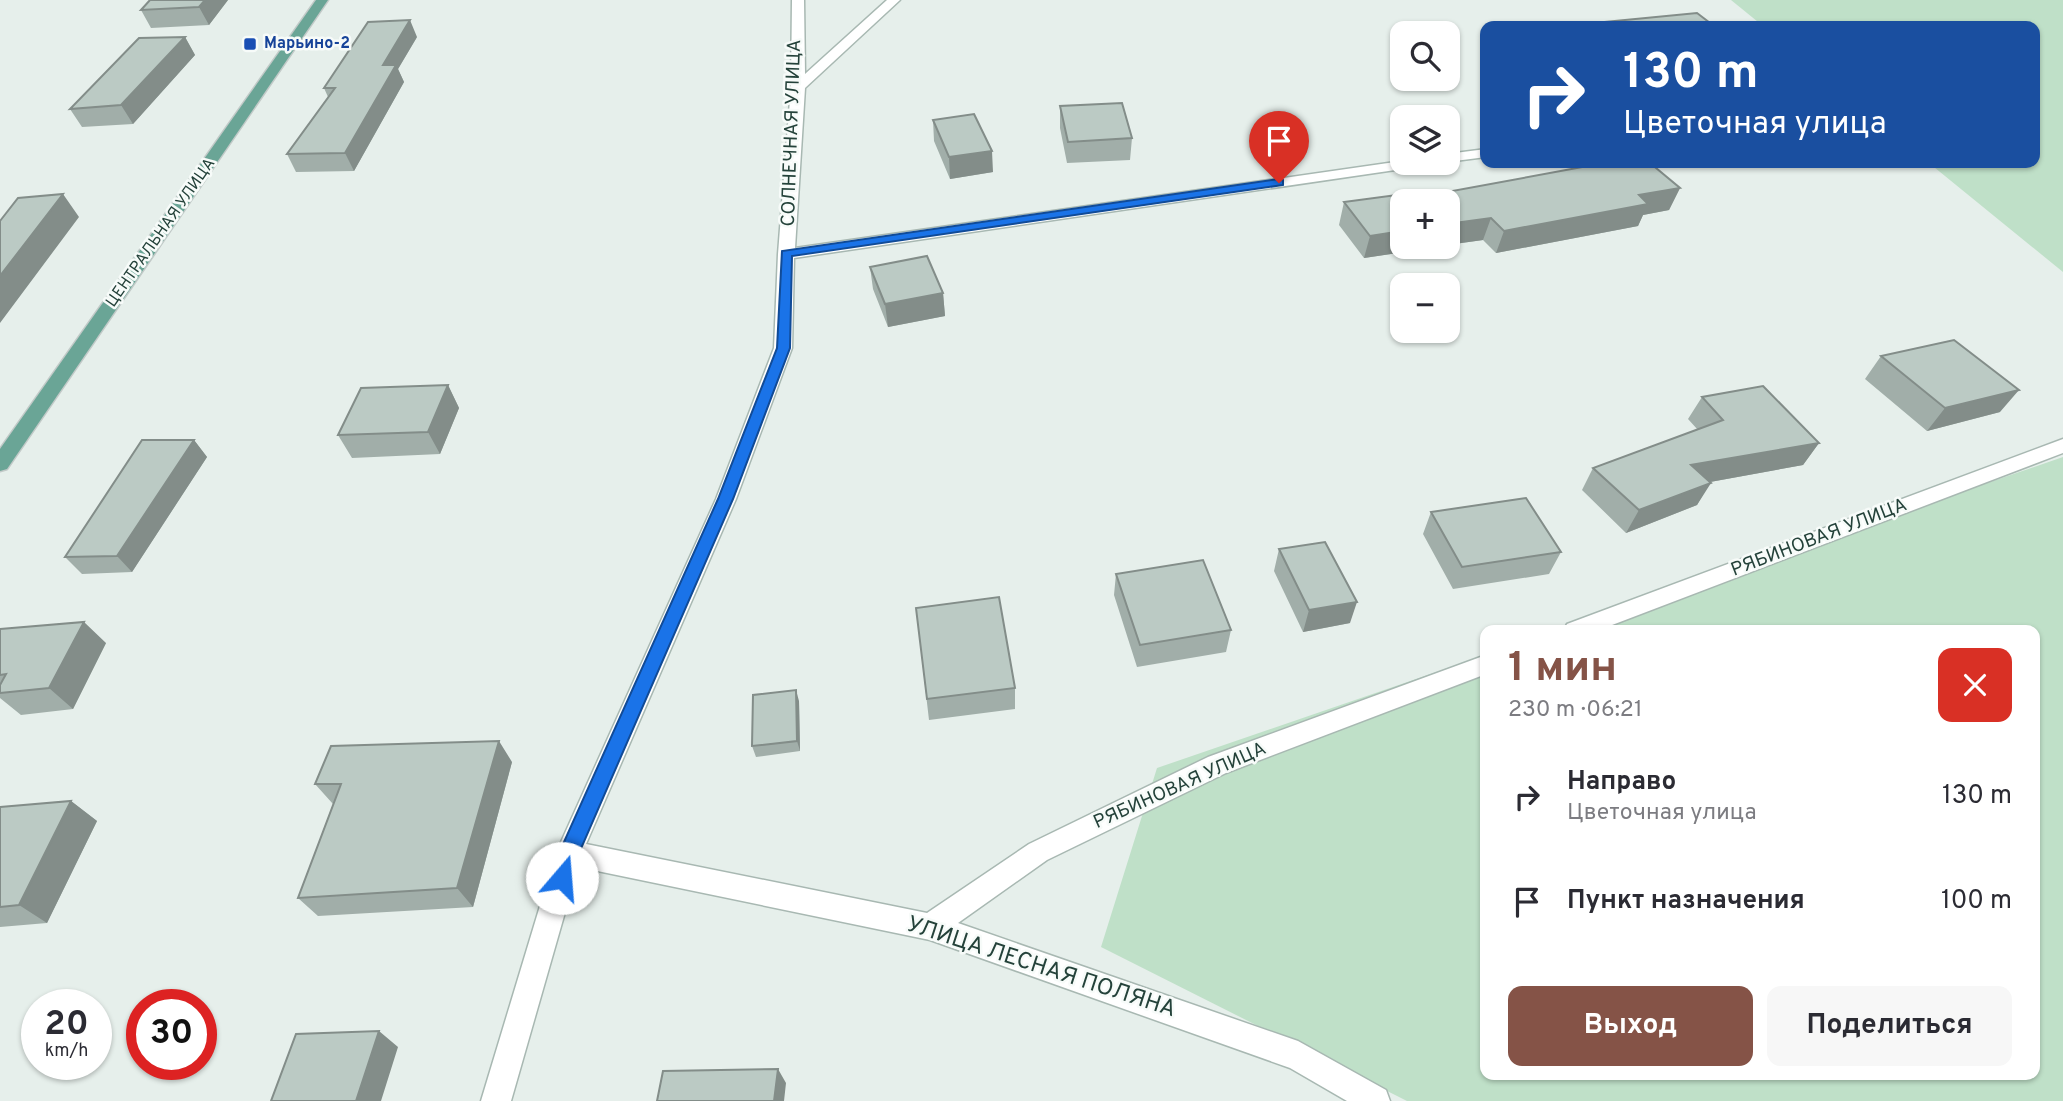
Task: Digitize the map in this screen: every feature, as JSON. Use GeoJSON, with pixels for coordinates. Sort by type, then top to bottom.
{"type":"FeatureCollection","features":[{"type":"Feature","properties":{"kind":"main road","name":"ЦЕНТРАЛЬНАЯ УЛИЦА"},"geometry":{"type":"LineString","coordinates":[[0,464],[322,0]]}},
{"type":"Feature","properties":{"kind":"street","name":"СОЛНЕЧНАЯ УЛИЦА"},"geometry":{"type":"LineString","coordinates":[[496,1101],[569,853],[726,499],[783,348],[797,87],[798,0]]}},
{"type":"Feature","properties":{"kind":"street"},"geometry":{"type":"LineString","coordinates":[[797,87],[894,0]]}},
{"type":"Feature","properties":{"kind":"street"},"geometry":{"type":"LineString","coordinates":[[1460,156],[1480,154]]}},
{"type":"Feature","properties":{"kind":"street"},"geometry":{"type":"LineString","coordinates":[[786,254],[1390,167]]}},
{"type":"Feature","properties":{"kind":"street","name":"РЯБИНОВАЯ УЛИЦА"},"geometry":{"type":"LineString","coordinates":[[1588,625],[2063,446]]}},
{"type":"Feature","properties":{"kind":"street","name":"РЯБИНОВАЯ УЛИЦА"},"geometry":{"type":"LineString","coordinates":[[930,927],[1038,852],[1217,765],[1480,666]]}},
{"type":"Feature","properties":{"kind":"street","name":"УЛИЦА ЛЕСНАЯ ПОЛЯНА"},"geometry":{"type":"LineString","coordinates":[[569,853],[930,927],[1298,1056],[1375,1101]]}},
{"type":"Feature","properties":{"kind":"green space"},"geometry":{"type":"Polygon","coordinates":[[[1731,0],[2063,0],[2063,272],[1935,168],[2040,168],[2040,21],[1757,21],[1731,0]]]}},
{"type":"Feature","properties":{"kind":"green space"},"geometry":{"type":"Polygon","coordinates":[[[2063,457],[2063,1101],[1407,1101],[1101,947],[1157,768],[1480,657],[1480,1080],[2040,1080],[2040,625],[1574,625],[2063,457]]]}},
{"type":"Feature","properties":{"kind":"building"},"geometry":{"type":"Polygon","coordinates":[[[150,0],[205,0],[199,7],[141,10],[150,0]]]}},
{"type":"Feature","properties":{"kind":"building"},"geometry":{"type":"Polygon","coordinates":[[[1697,13],[1707,21],[1615,21],[1697,13]]]}},
{"type":"Feature","properties":{"kind":"building"},"geometry":{"type":"Polygon","coordinates":[[[410,20],[383,65],[396,65],[345,153],[287,154],[335,88],[324,88],[368,22],[410,20]]]}},
{"type":"Feature","properties":{"kind":"building"},"geometry":{"type":"Polygon","coordinates":[[[185,37],[121,105],[70,109],[139,38],[185,37]]]}},
{"type":"Feature","properties":{"kind":"building"},"geometry":{"type":"Polygon","coordinates":[[[1122,103],[1132,138],[1068,142],[1060,106],[1122,103]]]}},
{"type":"Feature","properties":{"kind":"building"},"geometry":{"type":"Polygon","coordinates":[[[974,114],[992,151],[949,157],[933,120],[974,114]]]}},
{"type":"Feature","properties":{"kind":"building"},"geometry":{"type":"Polygon","coordinates":[[[1577,168],[1656,168],[1680,188],[1639,195],[1648,204],[1504,231],[1491,218],[1460,222],[1460,190],[1577,168]]]}},
{"type":"Feature","properties":{"kind":"building"},"geometry":{"type":"Polygon","coordinates":[[[63,194],[0,276],[0,221],[18,198],[63,194]]]}},
{"type":"Feature","properties":{"kind":"building"},"geometry":{"type":"Polygon","coordinates":[[[1390,196],[1390,233],[1370,236],[1344,202],[1390,196]]]}},
{"type":"Feature","properties":{"kind":"building"},"geometry":{"type":"Polygon","coordinates":[[[927,256],[943,293],[885,304],[870,267],[927,256]]]}},
{"type":"Feature","properties":{"kind":"building"},"geometry":{"type":"Polygon","coordinates":[[[1954,340],[2019,390],[1945,408],[1881,356],[1954,340]]]}},
{"type":"Feature","properties":{"kind":"building"},"geometry":{"type":"Polygon","coordinates":[[[448,385],[428,432],[338,435],[361,388],[448,385]]]}},
{"type":"Feature","properties":{"kind":"building"},"geometry":{"type":"Polygon","coordinates":[[[1763,386],[1819,443],[1691,465],[1711,483],[1639,510],[1593,468],[1723,420],[1702,397],[1763,386]]]}},
{"type":"Feature","properties":{"kind":"building"},"geometry":{"type":"Polygon","coordinates":[[[142,440],[194,440],[117,556],[65,557],[142,440]]]}},
{"type":"Feature","properties":{"kind":"building"},"geometry":{"type":"Polygon","coordinates":[[[1526,498],[1561,552],[1462,567],[1431,512],[1526,498]]]}},
{"type":"Feature","properties":{"kind":"building"},"geometry":{"type":"Polygon","coordinates":[[[1325,542],[1357,602],[1309,610],[1279,549],[1325,542]]]}},
{"type":"Feature","properties":{"kind":"building"},"geometry":{"type":"Polygon","coordinates":[[[1203,560],[1231,630],[1140,645],[1116,574],[1203,560]]]}},
{"type":"Feature","properties":{"kind":"building"},"geometry":{"type":"Polygon","coordinates":[[[999,597],[1015,688],[927,699],[916,608],[999,597]]]}},
{"type":"Feature","properties":{"kind":"building"},"geometry":{"type":"Polygon","coordinates":[[[84,622],[49,688],[0,693],[0,685],[6,674],[0,675],[0,629],[84,622]]]}},
{"type":"Feature","properties":{"kind":"building"},"geometry":{"type":"Polygon","coordinates":[[[796,690],[797,741],[752,746],[753,695],[796,690]]]}},
{"type":"Feature","properties":{"kind":"building"},"geometry":{"type":"Polygon","coordinates":[[[499,741],[457,888],[298,898],[341,784],[315,784],[331,746],[499,741]]]}},
{"type":"Feature","properties":{"kind":"building"},"geometry":{"type":"Polygon","coordinates":[[[71,801],[19,905],[0,907],[0,807],[71,801]]]}},
{"type":"Feature","properties":{"kind":"building"},"geometry":{"type":"Polygon","coordinates":[[[379,1031],[356,1101],[271,1101],[296,1034],[379,1031]]]}},
{"type":"Feature","properties":{"kind":"building"},"geometry":{"type":"Polygon","coordinates":[[[778,1069],[774,1101],[657,1101],[663,1071],[778,1069]]]}},
{"type":"Feature","properties":{"kind":"place","name":"Марьино-2"},"geometry":{"type":"Point","coordinates":[250,44]}},
{"type":"Feature","properties":{"kind":"route"},"geometry":{"type":"LineString","coordinates":[[562,878],[569,853],[726,499],[783,348],[786,254],[1279,183]]}}]}
